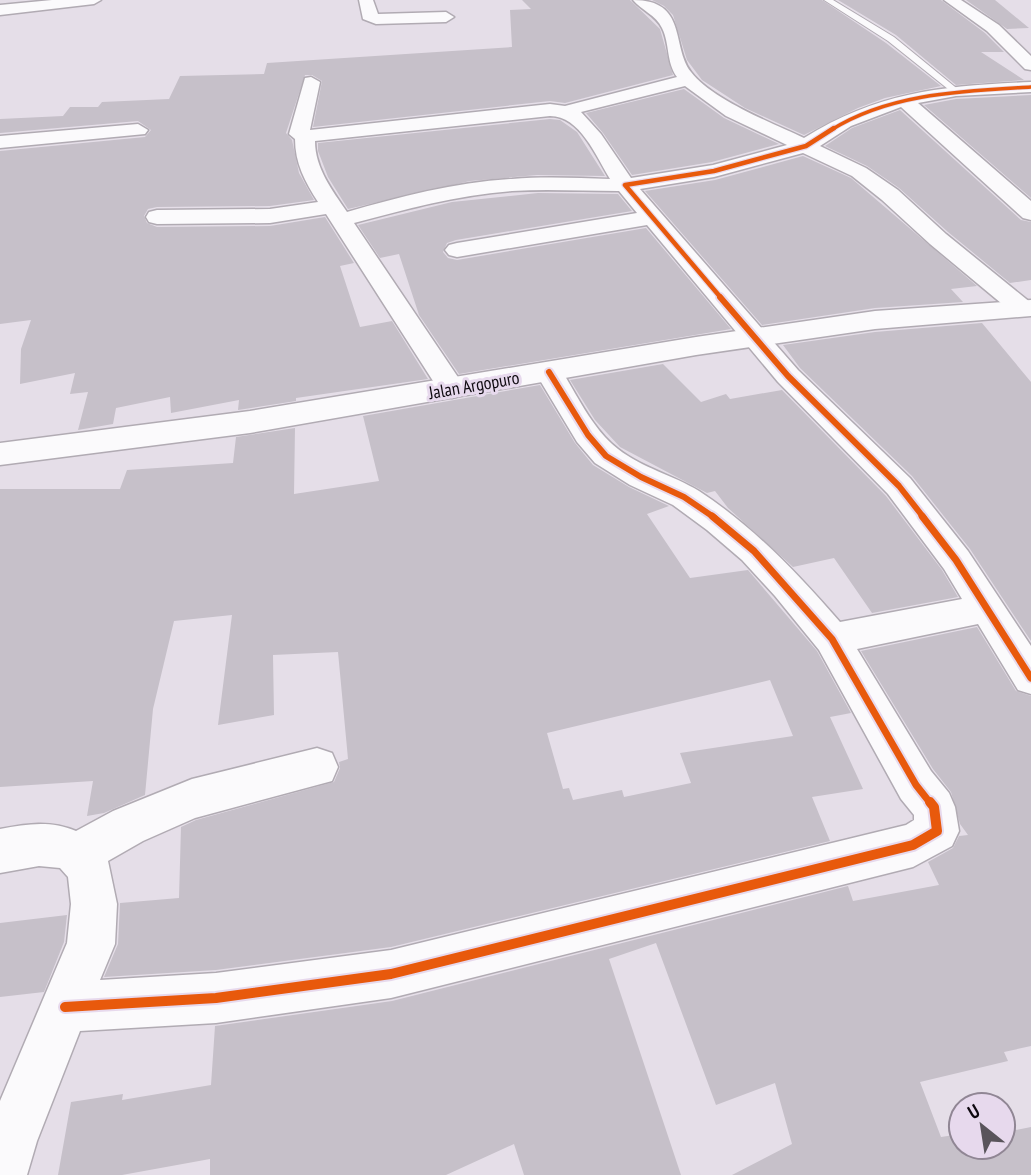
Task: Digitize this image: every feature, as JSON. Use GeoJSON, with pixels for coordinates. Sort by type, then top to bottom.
{"type":"FeatureCollection","features":[{"type":"Feature","properties":{"kind":"street"},"geometry":{"type":"LineString","coordinates":[[0,10],[94,0]]}},
{"type":"Feature","properties":{"kind":"street"},"geometry":{"type":"LineString","coordinates":[[366,0],[368,16],[376,19],[446,18]]}},
{"type":"Feature","properties":{"kind":"street"},"geometry":{"type":"LineString","coordinates":[[640,0],[658,13],[670,28],[678,66],[688,80],[733,112],[859,172],[1028,311]]}},
{"type":"Feature","properties":{"kind":"street"},"geometry":{"type":"LineString","coordinates":[[951,0],[993,28],[1031,65]]}},
{"type":"Feature","properties":{"kind":"street"},"geometry":{"type":"LineString","coordinates":[[311,82],[299,134],[305,136],[550,110],[565,111],[688,80]]}},
{"type":"Feature","properties":{"kind":"street"},"geometry":{"type":"LineString","coordinates":[[157,217],[337,213],[512,185],[625,185],[714,171],[806,146],[844,121],[904,100],[956,91],[1026,91]]}},
{"type":"Feature","properties":{"kind":"street"},"geometry":{"type":"LineString","coordinates":[[904,100],[1031,213]]}},
{"type":"Feature","properties":{"kind":"street"},"geometry":{"type":"LineString","coordinates":[[565,111],[591,135],[625,185],[788,376],[899,486],[956,560],[1031,678]]}},
{"type":"Feature","properties":{"kind":"street"},"geometry":{"type":"LineString","coordinates":[[0,142],[138,130]]}},
{"type":"Feature","properties":{"kind":"street"},"geometry":{"type":"LineString","coordinates":[[305,136],[305,155],[316,182],[452,389]]}},
{"type":"Feature","properties":{"kind":"street"},"geometry":{"type":"LineString","coordinates":[[457,250],[652,216]]}},
{"type":"Feature","properties":{"kind":"street","name":"Jalan Argopuro"},"geometry":{"type":"LineString","coordinates":[[1,452],[250,422],[755,337],[875,320],[1028,311]]}},
{"type":"Feature","properties":{"kind":"street"},"geometry":{"type":"LineString","coordinates":[[65,1007],[216,998],[391,974],[913,845],[937,831],[934,807],[916,785],[832,639],[754,551],[719,521],[684,497],[641,477],[606,456],[588,435],[549,372]]}},
{"type":"Feature","properties":{"kind":"street"},"geometry":{"type":"LineString","coordinates":[[832,639],[988,608]]}},
{"type":"Feature","properties":{"kind":"street"},"geometry":{"type":"LineString","coordinates":[[78,854],[128,826],[192,799],[317,767]]}},
{"type":"Feature","properties":{"kind":"street"},"geometry":{"type":"LineString","coordinates":[[0,851],[39,844],[62,847],[78,854],[89,868],[94,904],[91,944],[10,1141],[0,1173]]}},
{"type":"Feature","properties":{"kind":"lane"},"geometry":{"type":"LineString","coordinates":[[828,0],[891,39],[956,91]]}},
{"type":"Feature","properties":{"kind":"building"},"geometry":{"type":"Polygon","coordinates":[[[522,0],[630,0],[660,29],[673,75],[565,103],[550,101],[313,127],[322,81],[312,75],[305,75],[286,133],[292,140],[299,173],[314,200],[270,206],[157,207],[148,209],[144,216],[147,223],[157,227],[270,226],[325,217],[354,263],[340,266],[360,327],[392,321],[428,379],[296,398],[296,401],[238,410],[239,400],[171,413],[170,397],[116,408],[113,424],[78,430],[88,392],[70,394],[75,373],[20,384],[21,349],[31,320],[0,324],[0,151],[145,137],[151,130],[138,121],[0,133],[0,119],[63,116],[70,107],[98,107],[102,102],[169,99],[180,76],[264,74],[267,63],[512,47],[510,10],[531,9],[522,0]]]}},
{"type":"Feature","properties":{"kind":"building"},"geometry":{"type":"Polygon","coordinates":[[[652,0],[822,0],[886,43],[941,86],[885,98],[858,108],[804,135],[745,108],[702,80],[687,60],[673,15],[652,0]]]}},
{"type":"Feature","properties":{"kind":"building"},"geometry":{"type":"Polygon","coordinates":[[[838,0],[941,0],[985,33],[1004,52],[981,52],[1024,80],[956,85],[896,35],[838,0]]]}},
{"type":"Feature","properties":{"kind":"building"},"geometry":{"type":"Polygon","coordinates":[[[966,0],[995,0],[1029,28],[1007,29],[966,0]]]}},
{"type":"Feature","properties":{"kind":"building"},"geometry":{"type":"Polygon","coordinates":[[[684,89],[724,118],[779,144],[712,162],[632,175],[586,113],[684,89]]]}},
{"type":"Feature","properties":{"kind":"building"},"geometry":{"type":"Polygon","coordinates":[[[1031,95],[1031,198],[924,105],[956,99],[1031,95]]]}},
{"type":"Feature","properties":{"kind":"building"},"geometry":{"type":"Polygon","coordinates":[[[900,110],[1021,220],[1031,222],[1031,280],[1010,283],[899,188],[867,166],[825,146],[852,128],[900,110]]]}},
{"type":"Feature","properties":{"kind":"building"},"geometry":{"type":"Polygon","coordinates":[[[560,120],[577,132],[605,176],[537,175],[470,181],[348,209],[328,177],[318,151],[318,143],[560,120]]]}},
{"type":"Feature","properties":{"kind":"building"},"geometry":{"type":"Polygon","coordinates":[[[803,156],[851,178],[977,286],[951,289],[963,302],[875,308],[762,325],[645,191],[715,180],[803,156]]]}},
{"type":"Feature","properties":{"kind":"building"},"geometry":{"type":"Polygon","coordinates":[[[538,193],[618,194],[632,211],[456,240],[447,243],[443,252],[448,258],[457,260],[646,228],[731,329],[459,374],[419,315],[399,254],[380,258],[358,225],[452,202],[538,193]]]}},
{"type":"Feature","properties":{"kind":"building"},"geometry":{"type":"Polygon","coordinates":[[[982,323],[1031,382],[1031,641],[970,549],[912,476],[800,368],[783,345],[875,332],[982,323]]]}},
{"type":"Feature","properties":{"kind":"building"},"geometry":{"type":"Polygon","coordinates":[[[663,364],[701,402],[726,394],[730,399],[782,390],[886,496],[942,570],[958,597],[872,613],[834,558],[793,567],[728,508],[715,491],[707,493],[620,447],[595,420],[570,380],[663,364]]]}},
{"type":"Feature","properties":{"kind":"building"},"geometry":{"type":"Polygon","coordinates":[[[540,385],[575,443],[593,465],[629,487],[669,506],[647,514],[690,578],[748,570],[817,651],[851,713],[830,717],[863,789],[812,797],[830,841],[391,947],[216,970],[104,977],[118,944],[120,903],[179,898],[181,827],[196,820],[334,782],[340,768],[339,762],[348,759],[338,652],[273,655],[274,715],[218,725],[232,615],[174,621],[153,709],[145,795],[104,813],[87,816],[93,781],[0,787],[0,489],[120,489],[127,470],[233,463],[236,437],[295,428],[294,494],[379,481],[363,416],[540,385]],[[770,680],[547,733],[563,789],[569,788],[573,800],[622,790],[624,797],[691,783],[680,753],[793,736],[770,680]]]}},
{"type":"Feature","properties":{"kind":"building"},"geometry":{"type":"Polygon","coordinates":[[[977,627],[1016,691],[1031,696],[1031,1046],[1004,1052],[1008,1061],[920,1082],[941,1137],[947,1136],[947,1161],[1017,1161],[1017,1130],[1031,1127],[1031,1175],[732,1175],[792,1144],[775,1083],[716,1105],[656,943],[609,959],[681,1175],[524,1175],[514,1144],[446,1175],[210,1175],[210,1159],[122,1175],[58,1175],[71,1102],[123,1094],[122,1100],[211,1085],[215,1026],[392,1001],[848,886],[853,901],[939,885],[928,862],[953,848],[959,836],[968,835],[960,824],[951,792],[933,769],[861,651],[977,627]]]}},
{"type":"Feature","properties":{"kind":"building"},"geometry":{"type":"Polygon","coordinates":[[[67,915],[64,942],[44,992],[0,997],[0,923],[67,915]]]}},
{"type":"Feature","properties":{"kind":"cycle path"},"geometry":{"type":"LineString","coordinates":[[1031,87],[956,91],[904,100],[844,122],[806,146],[714,171],[625,185],[788,376],[899,486],[956,560],[1031,678]]}},
{"type":"Feature","properties":{"kind":"cycle path"},"geometry":{"type":"LineString","coordinates":[[65,1007],[216,998],[391,974],[913,845],[937,831],[934,807],[916,785],[832,639],[754,551],[719,521],[684,497],[641,477],[606,456],[588,435],[549,372]]}}]}
